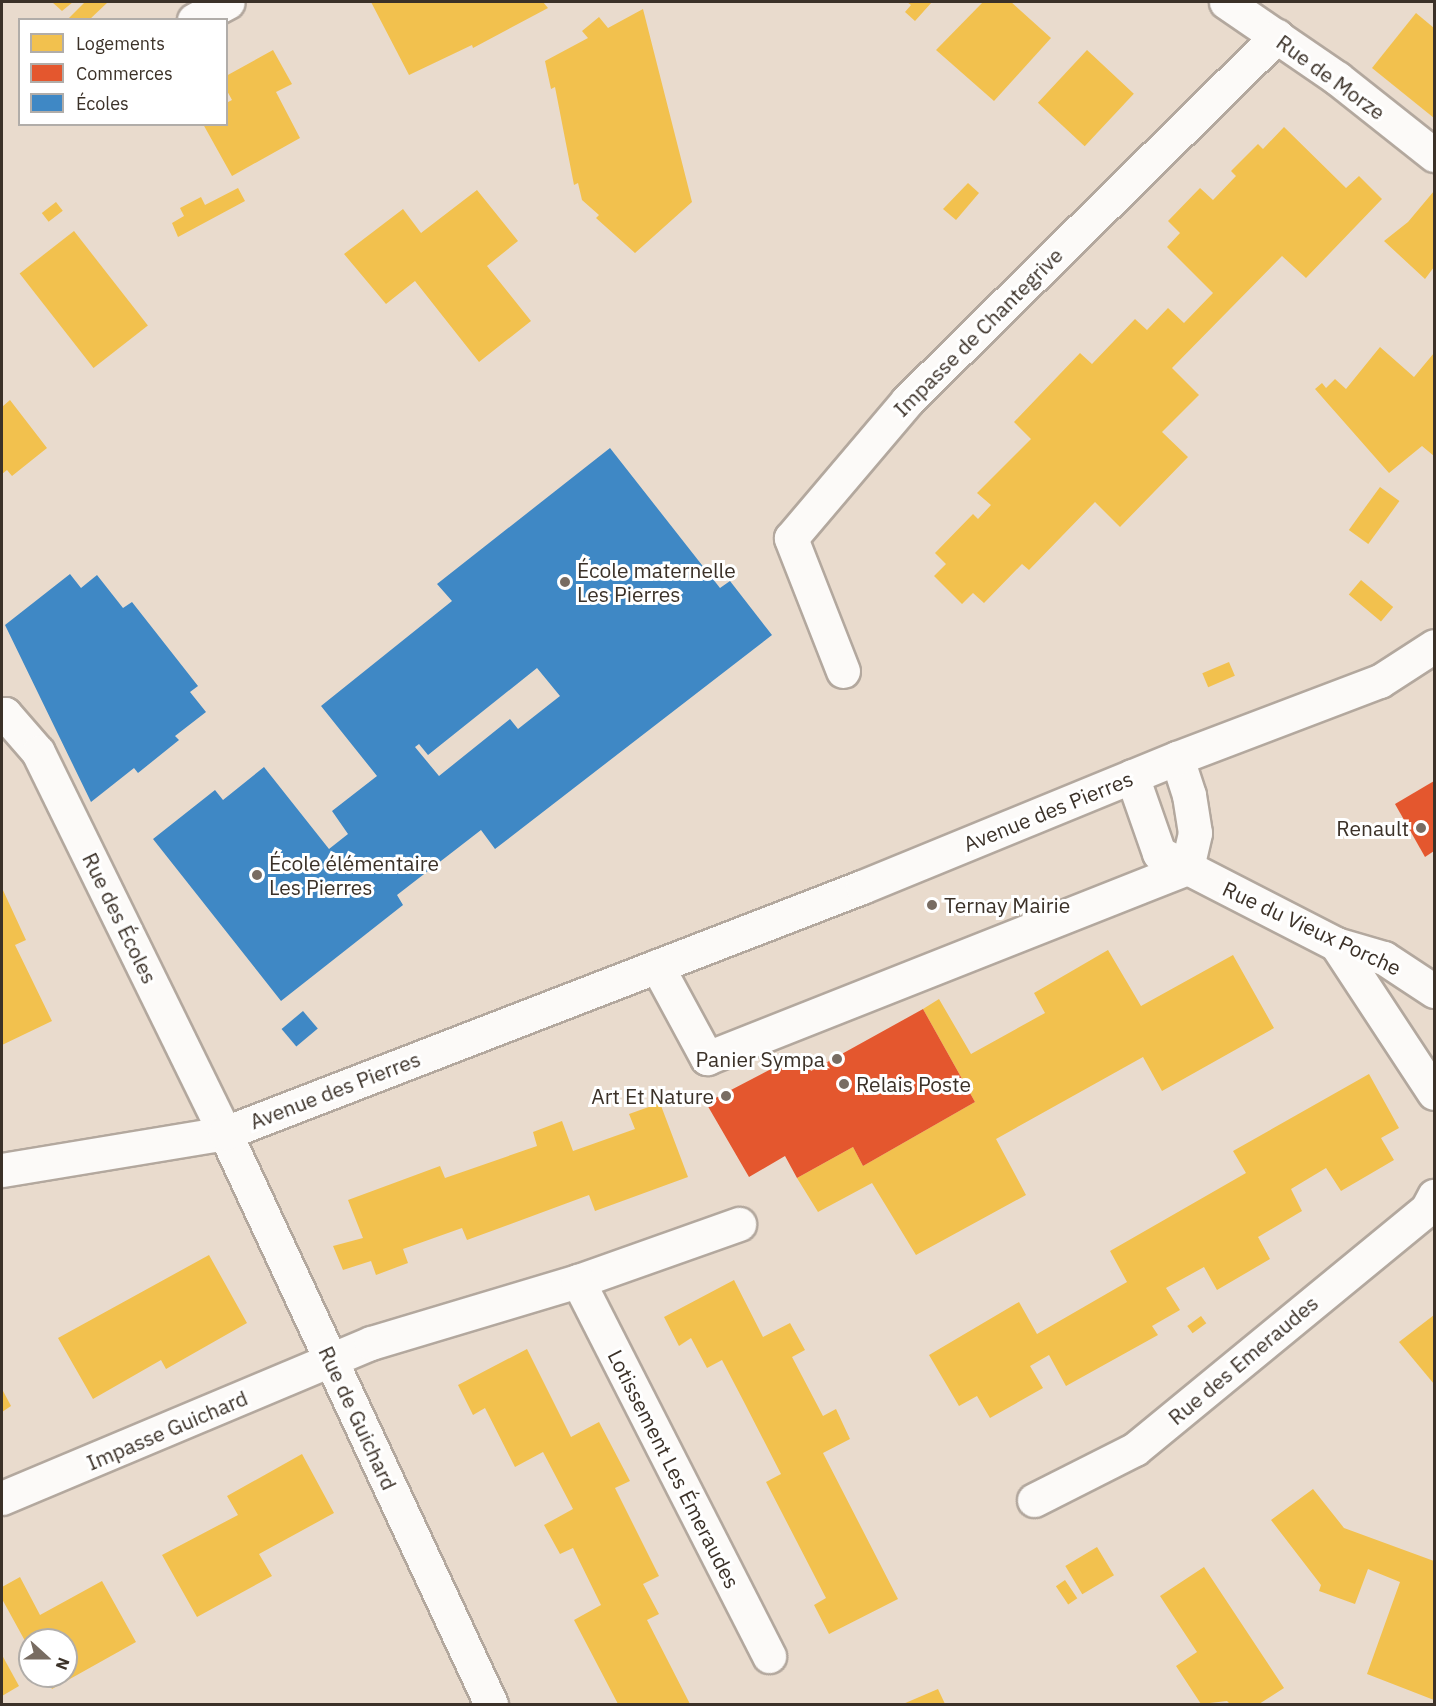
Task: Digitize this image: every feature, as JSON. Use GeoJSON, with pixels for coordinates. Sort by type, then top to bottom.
{"type":"FeatureCollection","features":[{"type":"Feature","properties":{"kind":"street"},"geometry":{"type":"LineString","coordinates":[[198,18],[228,2]]}},
{"type":"Feature","properties":{"kind":"street","name":"Rue de Morze"},"geometry":{"type":"LineString","coordinates":[[1226,2],[1337,78],[1434,155]]}},
{"type":"Feature","properties":{"kind":"street","name":"Impasse de Chantegrive"},"geometry":{"type":"LineString","coordinates":[[843,671],[791,538],[907,400],[1277,36]]}},
{"type":"Feature","properties":{"kind":"street","name":"Avenue des Pierres"},"geometry":{"type":"LineString","coordinates":[[2,1170],[225,1133],[657,966],[1177,758],[1380,681],[1434,646]]}},
{"type":"Feature","properties":{"kind":"street","name":"Rue des Écoles"},"geometry":{"type":"LineString","coordinates":[[3,708],[38,752],[225,1133]]}},
{"type":"Feature","properties":{"kind":"street"},"geometry":{"type":"LineString","coordinates":[[657,966],[707,1058],[1187,868],[1195,833],[1189,795],[1177,758]]}},
{"type":"Feature","properties":{"kind":"street","name":"Rue du Vieux Porche"},"geometry":{"type":"LineString","coordinates":[[1132,776],[1159,853],[1336,944],[1384,958],[1434,991]]}},
{"type":"Feature","properties":{"kind":"street"},"geometry":{"type":"LineString","coordinates":[[1336,944],[1434,1093]]}},
{"type":"Feature","properties":{"kind":"street","name":"Rue de Guichard"},"geometry":{"type":"LineString","coordinates":[[225,1133],[491,1704]]}},
{"type":"Feature","properties":{"kind":"street","name":"Rue des Emeraudes"},"geometry":{"type":"LineString","coordinates":[[1034,1500],[1135,1449],[1427,1209],[1434,1196]]}},
{"type":"Feature","properties":{"kind":"street"},"geometry":{"type":"LineString","coordinates":[[332,1361],[371,1344],[578,1281],[740,1224]]}},
{"type":"Feature","properties":{"kind":"street","name":"Lotissement Les Émeraudes"},"geometry":{"type":"LineString","coordinates":[[578,1281],[769,1656]]}},
{"type":"Feature","properties":{"kind":"street","name":"Impasse Guichard"},"geometry":{"type":"LineString","coordinates":[[2,1498],[332,1361]]}},
{"type":"Feature","properties":{"kind":"building: Logements"},"geometry":{"type":"Polygon","coordinates":[[[52,2],[73,2],[62,11],[52,2]]]}},
{"type":"Feature","properties":{"kind":"building: Logements"},"geometry":{"type":"Polygon","coordinates":[[[85,2],[108,2],[91,18],[69,18],[85,2]]]}},
{"type":"Feature","properties":{"kind":"building: Logements"},"geometry":{"type":"Polygon","coordinates":[[[371,2],[543,2],[548,8],[473,48],[472,45],[409,75],[371,2]]]}},
{"type":"Feature","properties":{"kind":"building: Logements"},"geometry":{"type":"Polygon","coordinates":[[[907,2],[932,2],[915,21],[905,12],[911,5],[907,2]]]}},
{"type":"Feature","properties":{"kind":"building: Logements"},"geometry":{"type":"Polygon","coordinates":[[[983,2],[1011,2],[1051,38],[994,101],[936,50],[983,2]]]}},
{"type":"Feature","properties":{"kind":"building: Logements"},"geometry":{"type":"Polygon","coordinates":[[[643,9],[692,202],[635,253],[596,218],[599,215],[582,200],[578,183],[574,185],[555,87],[551,89],[545,61],[588,38],[582,31],[599,17],[608,28],[643,9]]]}},
{"type":"Feature","properties":{"kind":"building: Logements"},"geometry":{"type":"Polygon","coordinates":[[[1416,13],[1434,28],[1434,118],[1372,68],[1416,13]]]}},
{"type":"Feature","properties":{"kind":"building: Logements"},"geometry":{"type":"Polygon","coordinates":[[[273,50],[292,84],[276,92],[300,138],[232,176],[204,126],[228,126],[228,102],[232,100],[228,93],[228,75],[273,50]]]}},
{"type":"Feature","properties":{"kind":"building: Logements"},"geometry":{"type":"Polygon","coordinates":[[[1087,50],[1134,94],[1085,146],[1038,103],[1087,50]]]}},
{"type":"Feature","properties":{"kind":"building: Logements"},"geometry":{"type":"Polygon","coordinates":[[[1284,127],[1346,188],[1359,176],[1382,199],[1306,278],[1282,256],[1172,368],[1199,395],[1162,432],[1188,457],[1120,527],[1095,502],[1029,570],[1022,564],[984,603],[973,593],[962,604],[934,576],[946,564],[935,553],[973,514],[978,519],[991,505],[977,493],[1031,439],[1014,422],[1080,353],[1092,364],[1135,319],[1147,330],[1168,308],[1184,323],[1213,293],[1167,247],[1180,233],[1168,221],[1200,188],[1213,200],[1236,176],[1231,171],[1258,144],[1263,149],[1284,127]]]}},
{"type":"Feature","properties":{"kind":"building: Logements"},"geometry":{"type":"Polygon","coordinates":[[[968,183],[979,193],[956,220],[943,209],[968,183]]]}},
{"type":"Feature","properties":{"kind":"building: Logements"},"geometry":{"type":"Polygon","coordinates":[[[238,188],[245,201],[178,237],[172,223],[184,216],[180,208],[201,197],[205,205],[238,188]]]}},
{"type":"Feature","properties":{"kind":"building: Logements"},"geometry":{"type":"Polygon","coordinates":[[[477,190],[518,241],[487,266],[531,321],[479,362],[415,281],[386,304],[344,254],[403,209],[421,233],[477,190]]]}},
{"type":"Feature","properties":{"kind":"building: Logements"},"geometry":{"type":"Polygon","coordinates":[[[1434,191],[1434,267],[1425,279],[1384,241],[1408,222],[1434,191]]]}},
{"type":"Feature","properties":{"kind":"building: Logements"},"geometry":{"type":"Polygon","coordinates":[[[56,202],[63,211],[49,222],[42,213],[56,202]]]}},
{"type":"Feature","properties":{"kind":"building: Logements"},"geometry":{"type":"Polygon","coordinates":[[[74,231],[148,326],[94,368],[20,273],[74,231]]]}},
{"type":"Feature","properties":{"kind":"building: Logements"},"geometry":{"type":"Polygon","coordinates":[[[1380,347],[1414,377],[1434,353],[1434,456],[1422,446],[1389,473],[1315,389],[1322,383],[1326,388],[1335,379],[1346,389],[1380,347]]]}},
{"type":"Feature","properties":{"kind":"building: Logements"},"geometry":{"type":"Polygon","coordinates":[[[10,400],[47,448],[12,476],[7,470],[2,474],[2,407],[10,400]]]}},
{"type":"Feature","properties":{"kind":"building: Logements"},"geometry":{"type":"Polygon","coordinates":[[[1380,487],[1399,501],[1368,544],[1349,530],[1380,487]]]}},
{"type":"Feature","properties":{"kind":"building: Logements"},"geometry":{"type":"Polygon","coordinates":[[[1361,580],[1393,607],[1381,622],[1349,595],[1361,580]]]}},
{"type":"Feature","properties":{"kind":"building: Logements"},"geometry":{"type":"Polygon","coordinates":[[[1229,662],[1235,676],[1208,687],[1202,673],[1229,662]]]}},
{"type":"Feature","properties":{"kind":"building: Logements"},"geometry":{"type":"Polygon","coordinates":[[[2,888],[26,940],[15,945],[52,1021],[2,1045],[2,888]]]}},
{"type":"Feature","properties":{"kind":"building: Logements"},"geometry":{"type":"Polygon","coordinates":[[[1108,950],[1141,1006],[1233,955],[1274,1028],[1162,1091],[1143,1057],[996,1139],[1026,1195],[916,1255],[872,1183],[818,1212],[797,1178],[853,1147],[863,1166],[975,1102],[923,1009],[939,999],[971,1054],[1045,1013],[1034,993],[1108,950]]]}},
{"type":"Feature","properties":{"kind":"building: Logements"},"geometry":{"type":"Polygon","coordinates":[[[1369,1074],[1399,1128],[1381,1138],[1394,1160],[1341,1191],[1326,1168],[1291,1189],[1302,1211],[1258,1237],[1270,1259],[1217,1290],[1204,1267],[1166,1288],[1180,1310],[1152,1326],[1158,1335],[1066,1386],[1049,1355],[1030,1366],[1043,1388],[990,1418],[977,1396],[959,1406],[929,1355],[1019,1302],[1037,1334],[1127,1282],[1110,1251],[1246,1173],[1233,1151],[1369,1074]]]}},
{"type":"Feature","properties":{"kind":"building: Logements"},"geometry":{"type":"Polygon","coordinates":[[[660,1103],[688,1177],[595,1211],[589,1195],[467,1240],[462,1228],[403,1249],[408,1263],[376,1275],[371,1261],[343,1270],[333,1246],[363,1238],[348,1200],[440,1166],[445,1178],[537,1146],[533,1132],[562,1121],[573,1151],[635,1129],[629,1114],[660,1103]]]}},
{"type":"Feature","properties":{"kind":"building: Logements"},"geometry":{"type":"Polygon","coordinates":[[[209,1255],[247,1323],[166,1369],[161,1360],[93,1399],[58,1338],[209,1255]]]}},
{"type":"Feature","properties":{"kind":"building: Logements"},"geometry":{"type":"Polygon","coordinates":[[[734,1280],[763,1337],[790,1323],[805,1350],[792,1357],[823,1416],[836,1409],[850,1439],[823,1453],[898,1599],[829,1634],[814,1605],[826,1598],[766,1482],[781,1474],[744,1402],[722,1360],[707,1368],[691,1338],[679,1346],[664,1317],[734,1280]]]}},
{"type":"Feature","properties":{"kind":"building: Logements"},"geometry":{"type":"Polygon","coordinates":[[[1434,1315],[1434,1384],[1399,1342],[1434,1315]]]}},
{"type":"Feature","properties":{"kind":"building: Logements"},"geometry":{"type":"Polygon","coordinates":[[[1201,1316],[1206,1323],[1193,1333],[1187,1326],[1201,1316]]]}},
{"type":"Feature","properties":{"kind":"building: Logements"},"geometry":{"type":"Polygon","coordinates":[[[527,1349],[571,1437],[599,1422],[630,1481],[615,1488],[659,1576],[643,1584],[659,1614],[647,1620],[690,1704],[618,1704],[574,1620],[601,1605],[573,1548],[560,1554],[544,1525],[573,1509],[543,1452],[515,1467],[485,1408],[473,1415],[458,1385],[527,1349]]]}},
{"type":"Feature","properties":{"kind":"building: Logements"},"geometry":{"type":"Polygon","coordinates":[[[2,1389],[11,1406],[2,1412],[2,1389]]]}},
{"type":"Feature","properties":{"kind":"building: Logements"},"geometry":{"type":"Polygon","coordinates":[[[302,1454],[334,1513],[259,1554],[272,1576],[197,1617],[162,1555],[238,1515],[227,1496],[302,1454]]]}},
{"type":"Feature","properties":{"kind":"building: Logements"},"geometry":{"type":"Polygon","coordinates":[[[1313,1489],[1344,1528],[1434,1561],[1434,1700],[1367,1674],[1400,1582],[1368,1569],[1355,1604],[1319,1591],[1321,1585],[1271,1520],[1313,1489]]]}},
{"type":"Feature","properties":{"kind":"building: Logements"},"geometry":{"type":"Polygon","coordinates":[[[1097,1547],[1114,1575],[1082,1594],[1065,1566],[1097,1547]]]}},
{"type":"Feature","properties":{"kind":"building: Logements"},"geometry":{"type":"Polygon","coordinates":[[[1204,1567],[1284,1688],[1259,1704],[1230,1704],[1227,1701],[1201,1704],[1176,1666],[1197,1652],[1160,1596],[1204,1567]]]}},
{"type":"Feature","properties":{"kind":"building: Logements"},"geometry":{"type":"Polygon","coordinates":[[[20,1577],[40,1615],[102,1581],[136,1642],[78,1674],[78,1628],[18,1628],[2,1599],[2,1587],[20,1577]]]}},
{"type":"Feature","properties":{"kind":"building: Logements"},"geometry":{"type":"Polygon","coordinates":[[[1065,1580],[1077,1598],[1068,1604],[1056,1586],[1065,1580]]]}},
{"type":"Feature","properties":{"kind":"building: Logements"},"geometry":{"type":"Polygon","coordinates":[[[2,1655],[18,1687],[2,1696],[2,1655]]]}},
{"type":"Feature","properties":{"kind":"building: Logements"},"geometry":{"type":"Polygon","coordinates":[[[938,1689],[945,1704],[903,1704],[938,1689]]]}},
{"type":"Feature","properties":{"kind":"building: Commerces","name":"Renault"},"geometry":{"type":"Polygon","coordinates":[[[1434,781],[1434,851],[1425,857],[1395,804],[1434,781]]]}},
{"type":"Feature","properties":{"kind":"building: Commerces"},"geometry":{"type":"Polygon","coordinates":[[[923,1009],[975,1102],[863,1166],[853,1147],[797,1178],[785,1156],[749,1177],[706,1103],[802,1053],[811,1071],[923,1009]]]}},
{"type":"Feature","properties":{"kind":"building: Écoles"},"geometry":{"type":"Polygon","coordinates":[[[610,448],[720,588],[730,581],[772,635],[495,849],[481,830],[397,895],[403,905],[281,1001],[153,839],[215,790],[223,800],[264,767],[329,849],[348,834],[332,811],[377,776],[321,706],[452,601],[437,584],[610,448]],[[537,668],[428,755],[419,744],[415,747],[439,776],[510,719],[518,729],[560,696],[537,668]]]}},
{"type":"Feature","properties":{"kind":"building: Écoles"},"geometry":{"type":"Polygon","coordinates":[[[70,574],[81,588],[97,575],[123,608],[132,602],[198,686],[190,692],[206,712],[175,736],[179,740],[138,773],[134,768],[91,802],[5,625],[70,574]]]}},
{"type":"Feature","properties":{"kind":"building: Écoles"},"geometry":{"type":"Polygon","coordinates":[[[303,1011],[318,1029],[296,1047],[282,1029],[303,1011]]]}},
{"type":"Feature","properties":{"kind":"place","name":"École maternelle Les Pierres"},"geometry":{"type":"Point","coordinates":[565,582]}},
{"type":"Feature","properties":{"kind":"place","name":"Renault"},"geometry":{"type":"Point","coordinates":[1421,828]}},
{"type":"Feature","properties":{"kind":"place","name":"École élémentaire Les Pierres"},"geometry":{"type":"Point","coordinates":[257,875]}},
{"type":"Feature","properties":{"kind":"place","name":"Ternay Mairie"},"geometry":{"type":"Point","coordinates":[932,905]}},
{"type":"Feature","properties":{"kind":"place","name":"Panier Sympa"},"geometry":{"type":"Point","coordinates":[837,1059]}},
{"type":"Feature","properties":{"kind":"place","name":"Relais Poste"},"geometry":{"type":"Point","coordinates":[844,1084]}},
{"type":"Feature","properties":{"kind":"place","name":"Art Et Nature"},"geometry":{"type":"Point","coordinates":[726,1096]}}]}
